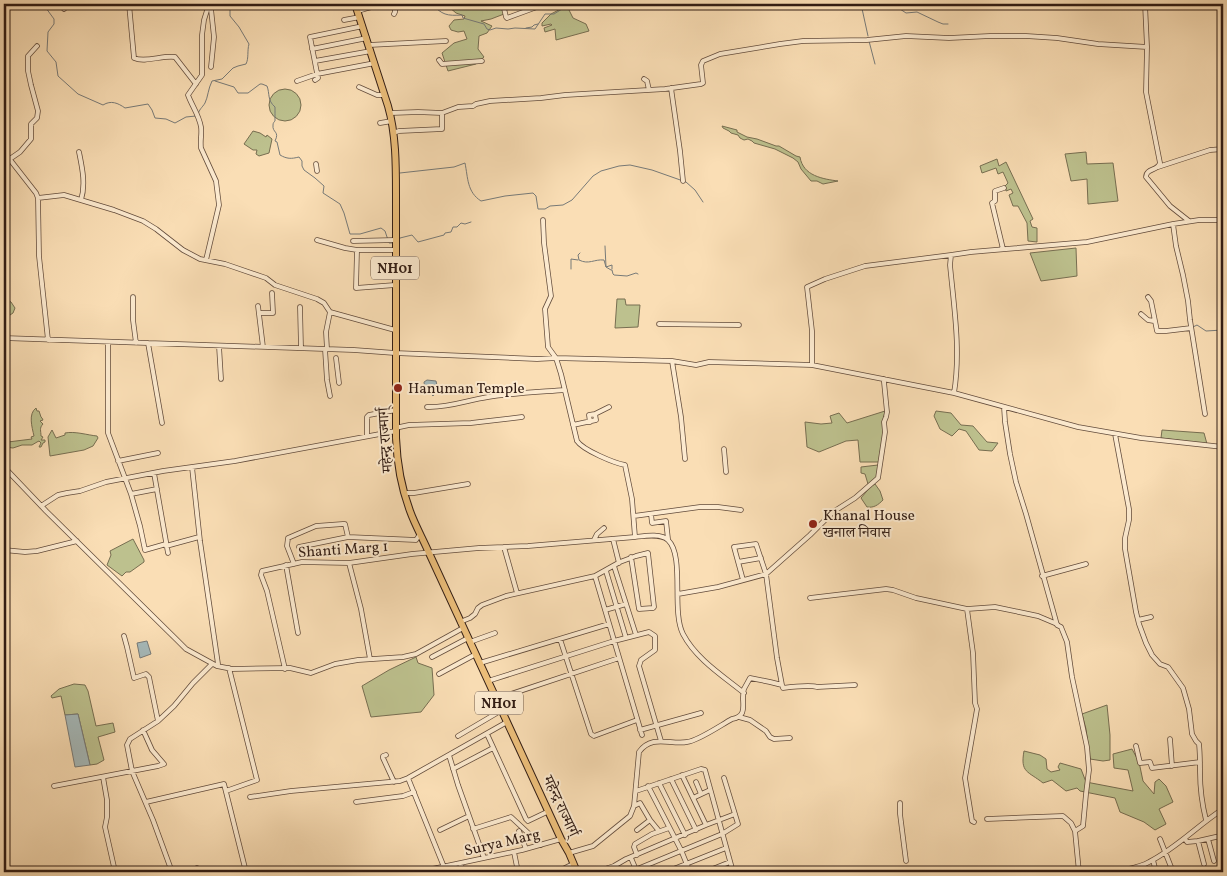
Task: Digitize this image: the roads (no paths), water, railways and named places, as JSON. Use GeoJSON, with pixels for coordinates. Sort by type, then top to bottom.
{"type":"FeatureCollection","features":[{"type":"Feature","properties":{"kind":"highway","name":"महेन्द्र राज्मार्ग्"},"geometry":{"type":"LineString","coordinates":[[355,4],[392,121],[396,164],[396,430],[397,456],[404,493],[460,622],[577,872]]}},
{"type":"Feature","properties":{"kind":"street"},"geometry":{"type":"LineString","coordinates":[[64,9],[69,4]]}},
{"type":"Feature","properties":{"kind":"street"},"geometry":{"type":"LineString","coordinates":[[129,4],[134,58],[138,60],[172,56],[196,84]]}},
{"type":"Feature","properties":{"kind":"street"},"geometry":{"type":"LineString","coordinates":[[503,4],[507,18],[545,4]]}},
{"type":"Feature","properties":{"kind":"street"},"geometry":{"type":"LineString","coordinates":[[1145,4],[1148,47],[1146,92],[1160,163],[1160,166],[1157,168]]}},
{"type":"Feature","properties":{"kind":"street"},"geometry":{"type":"LineString","coordinates":[[206,260],[219,205],[216,181],[201,148],[201,128],[198,116],[188,95],[202,75],[202,35],[209,5]]}},
{"type":"Feature","properties":{"kind":"street"},"geometry":{"type":"LineString","coordinates":[[209,5],[214,37],[210,67]]}},
{"type":"Feature","properties":{"kind":"street"},"geometry":{"type":"LineString","coordinates":[[344,20],[370,8],[391,6],[395,8],[394,14]]}},
{"type":"Feature","properties":{"kind":"street"},"geometry":{"type":"LineString","coordinates":[[315,80],[318,78],[310,37],[363,26]]}},
{"type":"Feature","properties":{"kind":"street"},"geometry":{"type":"LineString","coordinates":[[391,114],[442,113],[458,107],[473,106],[490,101],[650,90],[703,83],[701,65],[703,61],[712,57],[750,48],[803,41],[867,40],[906,36],[949,38],[990,36],[1057,38],[1086,43],[1148,47]]}},
{"type":"Feature","properties":{"kind":"street"},"geometry":{"type":"LineString","coordinates":[[312,49],[446,41]]}},
{"type":"Feature","properties":{"kind":"street"},"geometry":{"type":"LineString","coordinates":[[315,62],[369,45]]}},
{"type":"Feature","properties":{"kind":"street"},"geometry":{"type":"LineString","coordinates":[[4,163],[20,152],[31,139],[31,124],[37,118],[38,111],[31,85],[28,56],[37,46]]}},
{"type":"Feature","properties":{"kind":"street"},"geometry":{"type":"LineString","coordinates":[[439,60],[442,64],[482,61]]}},
{"type":"Feature","properties":{"kind":"street"},"geometry":{"type":"LineString","coordinates":[[297,81],[317,74],[375,63]]}},
{"type":"Feature","properties":{"kind":"street"},"geometry":{"type":"LineString","coordinates":[[644,79],[647,81],[650,90]]}},
{"type":"Feature","properties":{"kind":"street"},"geometry":{"type":"LineString","coordinates":[[359,88],[377,95],[385,95]]}},
{"type":"Feature","properties":{"kind":"street"},"geometry":{"type":"LineString","coordinates":[[671,88],[683,181]]}},
{"type":"Feature","properties":{"kind":"street"},"geometry":{"type":"LineString","coordinates":[[442,113],[442,129]]}},
{"type":"Feature","properties":{"kind":"street"},"geometry":{"type":"LineString","coordinates":[[380,123],[392,121]]}},
{"type":"Feature","properties":{"kind":"street"},"geometry":{"type":"LineString","coordinates":[[393,133],[399,130],[442,129],[449,126]]}},
{"type":"Feature","properties":{"kind":"street"},"geometry":{"type":"LineString","coordinates":[[1189,222],[1170,206],[1146,175],[1148,171],[1210,150],[1223,149]]}},
{"type":"Feature","properties":{"kind":"street"},"geometry":{"type":"LineString","coordinates":[[4,152],[38,198],[40,260],[48,340]]}},
{"type":"Feature","properties":{"kind":"street"},"geometry":{"type":"LineString","coordinates":[[79,152],[83,184],[81,200]]}},
{"type":"Feature","properties":{"kind":"street"},"geometry":{"type":"LineString","coordinates":[[316,164],[317,171]]}},
{"type":"Feature","properties":{"kind":"street"},"geometry":{"type":"LineString","coordinates":[[1003,249],[992,203],[995,202],[995,191],[1004,188]]}},
{"type":"Feature","properties":{"kind":"street"},"geometry":{"type":"LineString","coordinates":[[38,198],[64,195],[144,221],[183,250],[200,259],[225,264],[266,278],[275,285],[317,299],[324,303],[330,312],[395,330]]}},
{"type":"Feature","properties":{"kind":"street"},"geometry":{"type":"LineString","coordinates":[[543,220],[551,296],[545,310],[548,347],[556,358],[577,441],[583,448],[625,466],[632,499],[635,537]]}},
{"type":"Feature","properties":{"kind":"street"},"geometry":{"type":"LineString","coordinates":[[812,365],[812,331],[808,287],[825,279],[865,266],[971,252],[1087,242],[1173,224],[1223,220]]}},
{"type":"Feature","properties":{"kind":"street"},"geometry":{"type":"LineString","coordinates":[[1173,224],[1176,246],[1184,275],[1205,414]]}},
{"type":"Feature","properties":{"kind":"street"},"geometry":{"type":"LineString","coordinates":[[317,240],[357,250],[395,250]]}},
{"type":"Feature","properties":{"kind":"street"},"geometry":{"type":"LineString","coordinates":[[353,241],[395,240]]}},
{"type":"Feature","properties":{"kind":"street"},"geometry":{"type":"LineString","coordinates":[[357,250],[356,288],[395,286]]}},
{"type":"Feature","properties":{"kind":"street"},"geometry":{"type":"LineString","coordinates":[[952,255],[950,265],[957,354],[957,376],[954,393]]}},
{"type":"Feature","properties":{"kind":"street"},"geometry":{"type":"LineString","coordinates":[[259,314],[273,312],[272,293]]}},
{"type":"Feature","properties":{"kind":"street"},"geometry":{"type":"LineString","coordinates":[[133,297],[136,343]]}},
{"type":"Feature","properties":{"kind":"street"},"geometry":{"type":"LineString","coordinates":[[1148,298],[1151,301],[1157,331],[1191,328]]}},
{"type":"Feature","properties":{"kind":"street"},"geometry":{"type":"LineString","coordinates":[[258,306],[263,347]]}},
{"type":"Feature","properties":{"kind":"street"},"geometry":{"type":"LineString","coordinates":[[300,307],[301,348]]}},
{"type":"Feature","properties":{"kind":"street"},"geometry":{"type":"LineString","coordinates":[[330,312],[326,332],[327,380],[330,396]]}},
{"type":"Feature","properties":{"kind":"street"},"geometry":{"type":"LineString","coordinates":[[1141,314],[1148,320],[1154,321]]}},
{"type":"Feature","properties":{"kind":"street"},"geometry":{"type":"LineString","coordinates":[[659,324],[739,325]]}},
{"type":"Feature","properties":{"kind":"street"},"geometry":{"type":"LineString","coordinates":[[4,338],[301,348],[537,359],[672,361],[696,365],[709,362],[812,365],[954,393],[1078,427],[1115,434],[1223,447]]}},
{"type":"Feature","properties":{"kind":"street"},"geometry":{"type":"LineString","coordinates":[[108,342],[108,433],[131,494],[145,550],[199,537]]}},
{"type":"Feature","properties":{"kind":"street"},"geometry":{"type":"LineString","coordinates":[[148,343],[162,423]]}},
{"type":"Feature","properties":{"kind":"street"},"geometry":{"type":"LineString","coordinates":[[219,346],[221,379]]}},
{"type":"Feature","properties":{"kind":"street"},"geometry":{"type":"LineString","coordinates":[[336,358],[339,383]]}},
{"type":"Feature","properties":{"kind":"street"},"geometry":{"type":"LineString","coordinates":[[672,361],[681,417],[684,459]]}},
{"type":"Feature","properties":{"kind":"street"},"geometry":{"type":"LineString","coordinates":[[678,594],[718,587],[766,574],[833,512],[855,498],[878,478],[885,432],[884,422],[887,412],[884,379]]}},
{"type":"Feature","properties":{"kind":"street"},"geometry":{"type":"LineString","coordinates":[[427,408],[441,408],[519,393],[565,390]]}},
{"type":"Feature","properties":{"kind":"street"},"geometry":{"type":"LineString","coordinates":[[573,425],[590,422],[588,415],[595,414],[609,407]]}},
{"type":"Feature","properties":{"kind":"street"},"geometry":{"type":"LineString","coordinates":[[1004,407],[1006,433],[1016,482],[1057,624]]}},
{"type":"Feature","properties":{"kind":"street"},"geometry":{"type":"LineString","coordinates":[[367,436],[367,417],[369,415],[396,410]]}},
{"type":"Feature","properties":{"kind":"street"},"geometry":{"type":"LineString","coordinates":[[41,506],[58,495],[80,491],[106,482],[235,461],[396,430],[409,425],[473,423],[522,417]]}},
{"type":"Feature","properties":{"kind":"street"},"geometry":{"type":"LineString","coordinates":[[1115,434],[1129,509],[1125,549],[1138,620],[1152,654],[1160,664],[1168,667],[1183,688],[1189,709],[1192,734],[1199,744],[1200,782],[1206,820]]}},
{"type":"Feature","properties":{"kind":"street"},"geometry":{"type":"LineString","coordinates":[[724,449],[726,472]]}},
{"type":"Feature","properties":{"kind":"street"},"geometry":{"type":"LineString","coordinates":[[118,461],[158,453]]}},
{"type":"Feature","properties":{"kind":"street"},"geometry":{"type":"LineString","coordinates":[[4,467],[182,645],[217,666],[285,669],[311,673],[335,664],[416,654],[463,628]]}},
{"type":"Feature","properties":{"kind":"street"},"geometry":{"type":"LineString","coordinates":[[192,467],[199,537],[217,666]]}},
{"type":"Feature","properties":{"kind":"street"},"geometry":{"type":"LineString","coordinates":[[154,473],[168,553]]}},
{"type":"Feature","properties":{"kind":"street"},"geometry":{"type":"LineString","coordinates":[[404,493],[468,484]]}},
{"type":"Feature","properties":{"kind":"street"},"geometry":{"type":"LineString","coordinates":[[131,494],[157,489]]}},
{"type":"Feature","properties":{"kind":"street"},"geometry":{"type":"LineString","coordinates":[[634,516],[700,507],[718,506],[741,510]]}},
{"type":"Feature","properties":{"kind":"street"},"geometry":{"type":"LineString","coordinates":[[650,514],[652,523],[666,521],[668,539],[676,555],[679,622],[683,634],[704,660],[744,693]]}},
{"type":"Feature","properties":{"kind":"street"},"geometry":{"type":"LineString","coordinates":[[294,564],[287,546],[288,538],[316,526],[343,524],[346,526],[348,537]]}},
{"type":"Feature","properties":{"kind":"street"},"geometry":{"type":"LineString","coordinates":[[594,540],[597,534],[604,528]]}},
{"type":"Feature","properties":{"kind":"street"},"geometry":{"type":"LineString","coordinates":[[299,547],[348,537],[416,540],[421,534]]}},
{"type":"Feature","properties":{"kind":"street","name":"Shanti Marg 1"},"geometry":{"type":"LineString","coordinates":[[285,669],[262,571],[306,562],[349,563],[412,554],[479,548],[648,535],[668,539]]}},
{"type":"Feature","properties":{"kind":"street"},"geometry":{"type":"LineString","coordinates":[[613,539],[619,563]]}},
{"type":"Feature","properties":{"kind":"street"},"geometry":{"type":"LineString","coordinates":[[4,550],[37,551],[76,541]]}},
{"type":"Feature","properties":{"kind":"street"},"geometry":{"type":"LineString","coordinates":[[743,580],[734,547],[756,544],[766,574],[782,685]]}},
{"type":"Feature","properties":{"kind":"street"},"geometry":{"type":"LineString","coordinates":[[504,547],[517,593]]}},
{"type":"Feature","properties":{"kind":"street"},"geometry":{"type":"LineString","coordinates":[[460,622],[470,618],[482,605],[506,596],[595,576],[631,557],[648,553],[654,608],[639,608],[631,557]]}},
{"type":"Feature","properties":{"kind":"street"},"geometry":{"type":"LineString","coordinates":[[738,562],[761,558]]}},
{"type":"Feature","properties":{"kind":"street"},"geometry":{"type":"LineString","coordinates":[[349,563],[361,609],[370,659]]}},
{"type":"Feature","properties":{"kind":"street"},"geometry":{"type":"LineString","coordinates":[[1042,576],[1086,564]]}},
{"type":"Feature","properties":{"kind":"street"},"geometry":{"type":"LineString","coordinates":[[286,565],[298,634]]}},
{"type":"Feature","properties":{"kind":"street"},"geometry":{"type":"LineString","coordinates":[[614,566],[636,635]]}},
{"type":"Feature","properties":{"kind":"street"},"geometry":{"type":"LineString","coordinates":[[606,571],[626,638]]}},
{"type":"Feature","properties":{"kind":"street"},"geometry":{"type":"LineString","coordinates":[[595,576],[641,732],[657,725],[701,713]]}},
{"type":"Feature","properties":{"kind":"street"},"geometry":{"type":"LineString","coordinates":[[810,598],[886,589],[916,598],[967,609],[996,607],[1038,616],[1061,627],[1067,642],[1072,678],[1089,758],[1083,826],[1075,831]]}},
{"type":"Feature","properties":{"kind":"street"},"geometry":{"type":"LineString","coordinates":[[605,610],[626,604]]}},
{"type":"Feature","properties":{"kind":"street"},"geometry":{"type":"LineString","coordinates":[[967,609],[973,653],[975,703],[977,709],[965,778],[972,821],[974,822]]}},
{"type":"Feature","properties":{"kind":"street"},"geometry":{"type":"LineString","coordinates":[[1138,620],[1151,617]]}},
{"type":"Feature","properties":{"kind":"street"},"geometry":{"type":"LineString","coordinates":[[480,663],[609,624]]}},
{"type":"Feature","properties":{"kind":"street"},"geometry":{"type":"LineString","coordinates":[[488,681],[614,641],[649,632],[655,636],[655,650],[641,660],[639,666],[661,741]]}},
{"type":"Feature","properties":{"kind":"street"},"geometry":{"type":"LineString","coordinates":[[432,657],[469,640],[495,633]]}},
{"type":"Feature","properties":{"kind":"street"},"geometry":{"type":"LineString","coordinates":[[124,636],[134,678],[146,674],[149,677],[158,721]]}},
{"type":"Feature","properties":{"kind":"street"},"geometry":{"type":"LineString","coordinates":[[560,639],[592,736],[638,720]]}},
{"type":"Feature","properties":{"kind":"street"},"geometry":{"type":"LineString","coordinates":[[439,674],[476,654]]}},
{"type":"Feature","properties":{"kind":"street"},"geometry":{"type":"LineString","coordinates":[[496,698],[619,658]]}},
{"type":"Feature","properties":{"kind":"street"},"geometry":{"type":"LineString","coordinates":[[172,872],[167,855],[132,771],[127,745],[130,739],[158,721],[174,706],[212,664]]}},
{"type":"Feature","properties":{"kind":"street"},"geometry":{"type":"LineString","coordinates":[[226,791],[257,780],[229,668]]}},
{"type":"Feature","properties":{"kind":"street"},"geometry":{"type":"LineString","coordinates":[[739,717],[743,712],[744,690],[750,678],[782,685],[783,688],[855,685]]}},
{"type":"Feature","properties":{"kind":"street"},"geometry":{"type":"LineString","coordinates":[[458,736],[502,710]]}},
{"type":"Feature","properties":{"kind":"street"},"geometry":{"type":"LineString","coordinates":[[569,852],[593,846],[630,816],[634,806],[639,752],[650,743],[661,741],[686,743],[739,717],[750,720],[774,739],[790,738]]}},
{"type":"Feature","properties":{"kind":"street"},"geometry":{"type":"LineString","coordinates":[[250,797],[320,788],[400,781],[508,722]]}},
{"type":"Feature","properties":{"kind":"street"},"geometry":{"type":"LineString","coordinates":[[54,786],[164,764],[152,750],[143,730]]}},
{"type":"Feature","properties":{"kind":"street"},"geometry":{"type":"LineString","coordinates":[[487,734],[526,819],[528,821],[549,811]]}},
{"type":"Feature","properties":{"kind":"street"},"geometry":{"type":"LineString","coordinates":[[1170,739],[1172,766]]}},
{"type":"Feature","properties":{"kind":"street"},"geometry":{"type":"LineString","coordinates":[[1136,746],[1140,763],[1150,762],[1152,768],[1200,762]]}},
{"type":"Feature","properties":{"kind":"street"},"geometry":{"type":"LineString","coordinates":[[454,769],[493,748]]}},
{"type":"Feature","properties":{"kind":"street"},"geometry":{"type":"LineString","coordinates":[[386,755],[383,758],[394,782]]}},
{"type":"Feature","properties":{"kind":"street"},"geometry":{"type":"LineString","coordinates":[[449,755],[484,858]]}},
{"type":"Feature","properties":{"kind":"street"},"geometry":{"type":"LineString","coordinates":[[636,791],[701,769],[704,770],[733,872]]}},
{"type":"Feature","properties":{"kind":"street"},"geometry":{"type":"LineString","coordinates":[[682,775],[706,825]]}},
{"type":"Feature","properties":{"kind":"street"},"geometry":{"type":"LineString","coordinates":[[103,777],[107,800],[105,827],[114,867]]}},
{"type":"Feature","properties":{"kind":"street"},"geometry":{"type":"LineString","coordinates":[[408,778],[446,872]]}},
{"type":"Feature","properties":{"kind":"street"},"geometry":{"type":"LineString","coordinates":[[630,872],[637,871],[681,850],[722,834],[738,824],[724,778]]}},
{"type":"Feature","properties":{"kind":"street"},"geometry":{"type":"LineString","coordinates":[[670,779],[696,830]]}},
{"type":"Feature","properties":{"kind":"street"},"geometry":{"type":"LineString","coordinates":[[659,782],[685,834]]}},
{"type":"Feature","properties":{"kind":"street"},"geometry":{"type":"LineString","coordinates":[[696,782],[701,794]]}},
{"type":"Feature","properties":{"kind":"street"},"geometry":{"type":"LineString","coordinates":[[146,802],[224,784],[246,872]]}},
{"type":"Feature","properties":{"kind":"street"},"geometry":{"type":"LineString","coordinates":[[648,786],[681,850],[690,872]]}},
{"type":"Feature","properties":{"kind":"street"},"geometry":{"type":"LineString","coordinates":[[693,798],[710,790]]}},
{"type":"Feature","properties":{"kind":"street"},"geometry":{"type":"LineString","coordinates":[[356,802],[404,796],[414,792]]}},
{"type":"Feature","properties":{"kind":"street"},"geometry":{"type":"LineString","coordinates":[[634,806],[640,803],[658,831]]}},
{"type":"Feature","properties":{"kind":"street"},"geometry":{"type":"LineString","coordinates":[[900,803],[906,861]]}},
{"type":"Feature","properties":{"kind":"street"},"geometry":{"type":"LineString","coordinates":[[1115,872],[1143,865],[1153,860],[1185,839],[1206,820],[1223,809]]}},
{"type":"Feature","properties":{"kind":"street"},"geometry":{"type":"LineString","coordinates":[[596,872],[735,814]]}},
{"type":"Feature","properties":{"kind":"street"},"geometry":{"type":"LineString","coordinates":[[440,830],[469,816]]}},
{"type":"Feature","properties":{"kind":"street"},"geometry":{"type":"LineString","coordinates":[[987,819],[1064,816],[1075,831],[1079,872]]}},
{"type":"Feature","properties":{"kind":"street"},"geometry":{"type":"LineString","coordinates":[[473,828],[511,817],[541,845]]}},
{"type":"Feature","properties":{"kind":"street"},"geometry":{"type":"LineString","coordinates":[[638,830],[650,820]]}},
{"type":"Feature","properties":{"kind":"street"},"geometry":{"type":"LineString","coordinates":[[637,855],[634,847],[635,844],[658,831],[669,828]]}},
{"type":"Feature","properties":{"kind":"street"},"geometry":{"type":"LineString","coordinates":[[519,831],[526,849]]}},
{"type":"Feature","properties":{"kind":"street"},"geometry":{"type":"LineString","coordinates":[[1185,839],[1187,842],[1220,836],[1223,850]]}},
{"type":"Feature","properties":{"kind":"street","name":"Surya Marg"},"geometry":{"type":"LineString","coordinates":[[418,872],[514,852],[562,839]]}},
{"type":"Feature","properties":{"kind":"street"},"geometry":{"type":"LineString","coordinates":[[1160,839],[1171,866]]}},
{"type":"Feature","properties":{"kind":"street"},"geometry":{"type":"LineString","coordinates":[[1208,839],[1214,861]]}},
{"type":"Feature","properties":{"kind":"street"},"geometry":{"type":"LineString","coordinates":[[1198,841],[1204,864]]}},
{"type":"Feature","properties":{"kind":"street"},"geometry":{"type":"LineString","coordinates":[[666,872],[726,848]]}},
{"type":"Feature","properties":{"kind":"street"},"geometry":{"type":"LineString","coordinates":[[514,852],[518,872]]}},
{"type":"Feature","properties":{"kind":"street"},"geometry":{"type":"LineString","coordinates":[[631,858],[637,871]]}},
{"type":"Feature","properties":{"kind":"street"},"geometry":{"type":"LineString","coordinates":[[1153,860],[1156,872]]}},
{"type":"Feature","properties":{"kind":"street"},"geometry":{"type":"LineString","coordinates":[[705,872],[714,871],[730,862]]}},
{"type":"Feature","properties":{"kind":"street"},"geometry":{"type":"LineString","coordinates":[[460,864],[463,869],[460,872]]}},
{"type":"Feature","properties":{"kind":"street"},"geometry":{"type":"LineString","coordinates":[[557,872],[573,864]]}},
{"type":"Feature","properties":{"kind":"street"},"geometry":{"type":"LineString","coordinates":[[1143,865],[1144,872]]}},
{"type":"Feature","properties":{"kind":"waterway"},"geometry":{"type":"LineString","coordinates":[[43,4],[54,19],[54,24],[48,32],[47,51],[56,62],[58,76],[78,94],[103,105],[114,103],[125,108],[148,104],[155,118],[166,119],[175,123],[186,117],[196,116]]}},
{"type":"Feature","properties":{"kind":"waterway"},"geometry":{"type":"LineString","coordinates":[[198,115],[206,101],[212,81],[222,79],[233,68],[247,62],[249,44],[230,16],[231,4]]}},
{"type":"Feature","properties":{"kind":"waterway"},"geometry":{"type":"LineString","coordinates":[[432,4],[442,13],[462,15],[463,18],[484,24],[490,30],[496,28],[535,29],[545,14],[554,14],[570,4]]}},
{"type":"Feature","properties":{"kind":"waterway"},"geometry":{"type":"LineString","coordinates":[[861,4],[868,36]]}},
{"type":"Feature","properties":{"kind":"waterway"},"geometry":{"type":"LineString","coordinates":[[899,4],[900,9],[906,13],[917,12],[943,24],[948,24]]}},
{"type":"Feature","properties":{"kind":"waterway"},"geometry":{"type":"LineString","coordinates":[[526,28],[538,24]]}},
{"type":"Feature","properties":{"kind":"waterway"},"geometry":{"type":"LineString","coordinates":[[869,41],[875,64]]}},
{"type":"Feature","properties":{"kind":"waterway"},"geometry":{"type":"LineString","coordinates":[[215,81],[234,87],[238,93],[248,93],[260,84],[267,86],[270,99],[275,107],[273,128],[280,155],[289,158],[299,157],[304,170],[324,186],[323,193],[340,204],[350,234],[360,234],[381,228],[385,231],[389,243],[393,243]]}},
{"type":"Feature","properties":{"kind":"waterway"},"geometry":{"type":"LineString","coordinates":[[400,173],[454,167],[465,163],[471,189],[481,201],[533,193],[536,196],[538,209],[545,209],[550,206],[563,205],[572,200],[593,176],[601,171],[630,165],[652,170],[686,182],[695,190],[703,202]]}},
{"type":"Feature","properties":{"kind":"waterway"},"geometry":{"type":"LineString","coordinates":[[398,241],[400,238],[412,235],[418,242],[444,235],[451,232],[453,227],[457,227],[461,223],[471,222]]}},
{"type":"Feature","properties":{"kind":"waterway"},"geometry":{"type":"LineString","coordinates":[[605,246],[606,267],[612,265],[612,269]]}},
{"type":"Feature","properties":{"kind":"waterway"},"geometry":{"type":"LineString","coordinates":[[580,253],[578,255],[579,260],[589,262],[604,260],[606,267],[612,270],[614,275],[627,276],[638,274]]}},
{"type":"Feature","properties":{"kind":"waterway"},"geometry":{"type":"LineString","coordinates":[[571,269],[571,259],[578,260]]}},
{"type":"Feature","properties":{"kind":"waterway"},"geometry":{"type":"LineString","coordinates":[[1191,328],[1197,325],[1206,331],[1223,330]]}},
{"type":"Feature","properties":{"kind":"place","name":"Hanuman Temple"},"geometry":{"type":"Point","coordinates":[398,388]}},
{"type":"Feature","properties":{"kind":"place","name":"Khanal House खनाल निवास"},"geometry":{"type":"Point","coordinates":[813,524]}}]}
